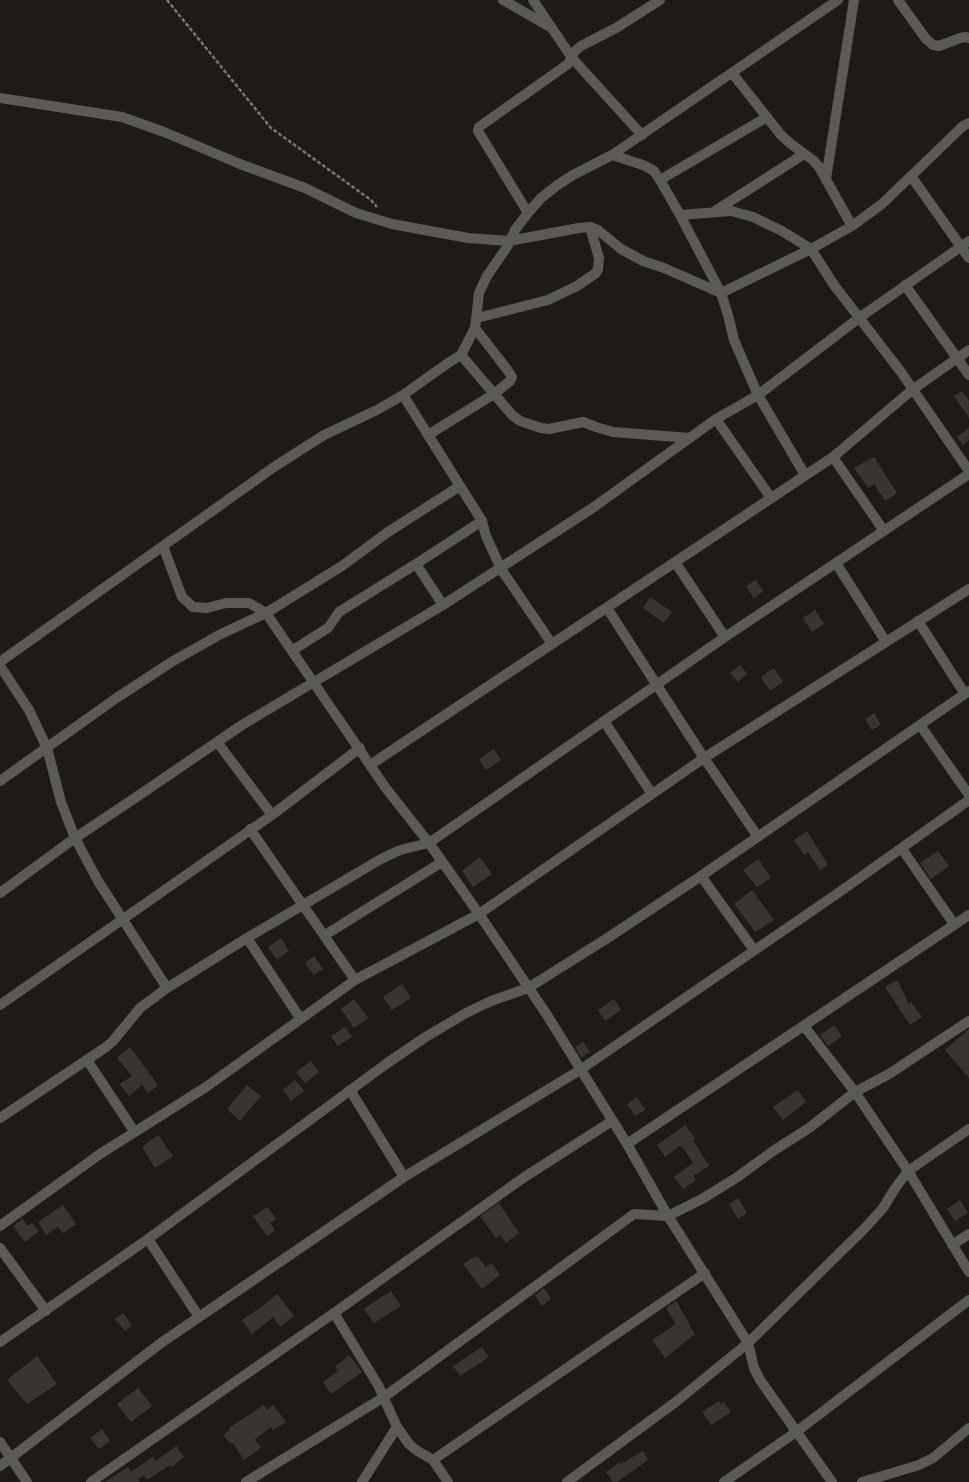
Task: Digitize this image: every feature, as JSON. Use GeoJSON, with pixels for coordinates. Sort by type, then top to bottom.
{"type":"FeatureCollection","features":[{"type":"Feature","properties":{"kind":"street"},"geometry":{"type":"LineString","coordinates":[[503,0],[552,28]]}},
{"type":"Feature","properties":{"kind":"street"},"geometry":{"type":"LineString","coordinates":[[533,0],[572,58],[642,135]]}},
{"type":"Feature","properties":{"kind":"street"},"geometry":{"type":"LineString","coordinates":[[528,213],[478,131],[479,127],[551,78],[568,64],[575,51],[581,46],[616,28],[660,0]]}},
{"type":"Feature","properties":{"kind":"street"},"geometry":{"type":"LineString","coordinates":[[0,662],[274,467],[324,435],[378,410],[403,395],[461,355],[476,323],[479,293],[487,276],[528,213],[542,198],[573,175],[612,155],[642,135],[838,0]]}},
{"type":"Feature","properties":{"kind":"street"},"geometry":{"type":"LineString","coordinates":[[826,179],[854,0]]}},
{"type":"Feature","properties":{"kind":"street"},"geometry":{"type":"LineString","coordinates":[[898,0],[926,39],[933,45],[939,46],[960,38],[969,38]]}},
{"type":"Feature","properties":{"kind":"street"},"geometry":{"type":"LineString","coordinates":[[732,73],[781,135],[814,161],[826,179],[852,226]]}},
{"type":"Feature","properties":{"kind":"street"},"geometry":{"type":"LineString","coordinates":[[0,98],[122,117],[164,132],[240,164],[305,188],[356,213],[392,224],[468,238],[509,241],[580,228],[598,230],[621,249],[643,261],[664,268],[721,293],[811,249],[852,226],[882,204],[963,126],[969,123]]}},
{"type":"Feature","properties":{"kind":"street"},"geometry":{"type":"LineString","coordinates":[[660,180],[767,117]]}},
{"type":"Feature","properties":{"kind":"street"},"geometry":{"type":"LineString","coordinates":[[714,212],[804,154]]}},
{"type":"Feature","properties":{"kind":"street"},"geometry":{"type":"LineString","coordinates":[[612,155],[643,165],[654,171],[660,180],[721,293],[734,340],[758,395],[805,475]]}},
{"type":"Feature","properties":{"kind":"street"},"geometry":{"type":"LineString","coordinates":[[911,176],[965,244],[969,258]]}},
{"type":"Feature","properties":{"kind":"street"},"geometry":{"type":"LineString","coordinates":[[0,1118],[113,1041],[140,1008],[167,988],[247,938],[381,859],[400,850],[429,842],[725,637],[836,564],[969,472],[966,457],[912,390],[901,372],[834,284],[811,249],[782,231],[753,216],[731,211],[680,215]]}},
{"type":"Feature","properties":{"kind":"street"},"geometry":{"type":"LineString","coordinates":[[476,323],[548,300],[577,286],[596,273],[598,269],[598,258],[590,228]]}},
{"type":"Feature","properties":{"kind":"street"},"geometry":{"type":"LineString","coordinates":[[0,893],[76,838],[242,725],[501,569],[594,507],[716,419],[758,395],[859,318],[965,244]]}},
{"type":"Feature","properties":{"kind":"street"},"geometry":{"type":"LineString","coordinates":[[905,285],[969,375]]}},
{"type":"Feature","properties":{"kind":"street"},"geometry":{"type":"LineString","coordinates":[[428,435],[494,394],[510,381],[512,377],[476,323]]}},
{"type":"Feature","properties":{"kind":"street"},"geometry":{"type":"LineString","coordinates":[[370,765],[833,457],[912,390],[969,350]]}},
{"type":"Feature","properties":{"kind":"street"},"geometry":{"type":"LineString","coordinates":[[461,355],[516,419],[549,429],[583,422],[613,432],[690,438]]}},
{"type":"Feature","properties":{"kind":"street"},"geometry":{"type":"LineString","coordinates":[[403,395],[482,521],[486,536],[501,569],[552,644]]}},
{"type":"Feature","properties":{"kind":"street"},"geometry":{"type":"LineString","coordinates":[[716,419],[771,498]]}},
{"type":"Feature","properties":{"kind":"street"},"geometry":{"type":"LineString","coordinates":[[833,457],[884,531]]}},
{"type":"Feature","properties":{"kind":"street"},"geometry":{"type":"LineString","coordinates":[[0,781],[115,699],[174,661],[221,634],[266,613],[342,566],[388,532],[460,486]]}},
{"type":"Feature","properties":{"kind":"street"},"geometry":{"type":"LineString","coordinates":[[293,650],[328,628],[339,612],[482,521]]}},
{"type":"Feature","properties":{"kind":"street"},"geometry":{"type":"LineString","coordinates":[[163,546],[182,597],[193,608],[208,608],[226,602],[249,603],[266,613],[293,650],[385,787],[429,842],[480,914],[547,1015],[627,1144],[668,1216],[748,1343],[754,1368],[760,1380],[832,1482]]}},
{"type":"Feature","properties":{"kind":"street"},"geometry":{"type":"LineString","coordinates":[[675,562],[725,637]]}},
{"type":"Feature","properties":{"kind":"street"},"geometry":{"type":"LineString","coordinates":[[416,564],[442,605]]}},
{"type":"Feature","properties":{"kind":"street"},"geometry":{"type":"LineString","coordinates":[[836,564],[886,642]]}},
{"type":"Feature","properties":{"kind":"street"},"geometry":{"type":"LineString","coordinates":[[0,1226],[134,1131],[206,1087],[300,1018],[355,980],[480,914],[704,758],[969,589]]}},
{"type":"Feature","properties":{"kind":"street"},"geometry":{"type":"LineString","coordinates":[[606,608],[704,758],[758,837]]}},
{"type":"Feature","properties":{"kind":"street"},"geometry":{"type":"LineString","coordinates":[[0,1342],[148,1239],[350,1090],[424,1038],[466,1013],[491,1001],[528,988],[606,939],[758,837],[967,692],[918,621]]}},
{"type":"Feature","properties":{"kind":"street"},"geometry":{"type":"LineString","coordinates":[[0,666],[29,710],[47,748],[61,802],[76,838],[98,881],[167,988]]}},
{"type":"Feature","properties":{"kind":"street"},"geometry":{"type":"LineString","coordinates":[[604,721],[652,794]]}},
{"type":"Feature","properties":{"kind":"street"},"geometry":{"type":"LineString","coordinates":[[920,725],[969,795]]}},
{"type":"Feature","properties":{"kind":"street"},"geometry":{"type":"LineString","coordinates":[[217,742],[272,815]]}},
{"type":"Feature","properties":{"kind":"street"},"geometry":{"type":"LineString","coordinates":[[0,1005],[272,815],[360,748]]}},
{"type":"Feature","properties":{"kind":"street"},"geometry":{"type":"LineString","coordinates":[[0,1466],[161,1343],[404,1177],[580,1070],[902,849],[969,800]]}},
{"type":"Feature","properties":{"kind":"street"},"geometry":{"type":"LineString","coordinates":[[250,829],[355,980]]}},
{"type":"Feature","properties":{"kind":"street"},"geometry":{"type":"LineString","coordinates":[[902,849],[954,924]]}},
{"type":"Feature","properties":{"kind":"street"},"geometry":{"type":"LineString","coordinates":[[325,935],[442,862]]}},
{"type":"Feature","properties":{"kind":"street"},"geometry":{"type":"LineString","coordinates":[[701,876],[754,950]]}},
{"type":"Feature","properties":{"kind":"street"},"geometry":{"type":"LineString","coordinates":[[627,1144],[969,915]]}},
{"type":"Feature","properties":{"kind":"street"},"geometry":{"type":"LineString","coordinates":[[247,938],[300,1018]]}},
{"type":"Feature","properties":{"kind":"street"},"geometry":{"type":"LineString","coordinates":[[246,1482],[384,1397],[634,1214],[668,1216],[702,1199],[736,1178],[808,1128],[855,1092],[889,1074],[969,1020]]}},
{"type":"Feature","properties":{"kind":"street"},"geometry":{"type":"LineString","coordinates":[[804,1026],[855,1092],[908,1171],[969,1272]]}},
{"type":"Feature","properties":{"kind":"street"},"geometry":{"type":"LineString","coordinates":[[87,1060],[134,1131]]}},
{"type":"Feature","properties":{"kind":"street"},"geometry":{"type":"LineString","coordinates":[[350,1090],[404,1177]]}},
{"type":"Feature","properties":{"kind":"street"},"geometry":{"type":"LineString","coordinates":[[91,1482],[334,1313],[523,1178],[612,1121]]}},
{"type":"Feature","properties":{"kind":"street"},"geometry":{"type":"LineString","coordinates":[[568,1482],[677,1401],[748,1343],[865,1228],[883,1208],[908,1171],[969,1129]]}},
{"type":"Feature","properties":{"kind":"street"},"geometry":{"type":"LineString","coordinates":[[952,1245],[969,1234]]}},
{"type":"Feature","properties":{"kind":"street"},"geometry":{"type":"LineString","coordinates":[[148,1239],[199,1317]]}},
{"type":"Feature","properties":{"kind":"street"},"geometry":{"type":"LineString","coordinates":[[0,1248],[46,1311]]}},
{"type":"Feature","properties":{"kind":"street"},"geometry":{"type":"LineString","coordinates":[[433,1460],[705,1273]]}},
{"type":"Feature","properties":{"kind":"street"},"geometry":{"type":"LineString","coordinates":[[724,1482],[796,1432],[969,1300]]}},
{"type":"Feature","properties":{"kind":"street"},"geometry":{"type":"LineString","coordinates":[[334,1313],[359,1352],[384,1397],[397,1427],[409,1444],[433,1460],[448,1482]]}},
{"type":"Feature","properties":{"kind":"street"},"geometry":{"type":"LineString","coordinates":[[362,1482],[397,1427]]}},
{"type":"Feature","properties":{"kind":"street"},"geometry":{"type":"LineString","coordinates":[[862,1482],[919,1464],[933,1458],[969,1428]]}},
{"type":"Feature","properties":{"kind":"street"},"geometry":{"type":"LineString","coordinates":[[0,1442],[27,1482]]}},
{"type":"Feature","properties":{"kind":"path"},"geometry":{"type":"LineString","coordinates":[[167,0],[271,128],[371,200],[392,224]]}},
{"type":"Feature","properties":{"kind":"building"},"geometry":{"type":"Polygon","coordinates":[[[962,391],[969,401],[969,418],[954,396],[962,391]]]}},
{"type":"Feature","properties":{"kind":"building"},"geometry":{"type":"Polygon","coordinates":[[[969,428],[969,440],[963,445],[957,437],[969,428]]]}},
{"type":"Feature","properties":{"kind":"building"},"geometry":{"type":"Polygon","coordinates":[[[874,457],[897,493],[885,501],[874,484],[868,488],[854,468],[874,457]]]}},
{"type":"Feature","properties":{"kind":"building"},"geometry":{"type":"Polygon","coordinates":[[[756,580],[763,591],[754,598],[746,586],[756,580]]]}},
{"type":"Feature","properties":{"kind":"building"},"geometry":{"type":"Polygon","coordinates":[[[650,597],[672,612],[664,623],[643,608],[650,597]]]}},
{"type":"Feature","properties":{"kind":"building"},"geometry":{"type":"Polygon","coordinates":[[[815,610],[824,624],[812,632],[803,618],[815,610]]]}},
{"type":"Feature","properties":{"kind":"building"},"geometry":{"type":"Polygon","coordinates":[[[740,665],[747,674],[738,682],[730,673],[740,665]]]}},
{"type":"Feature","properties":{"kind":"building"},"geometry":{"type":"Polygon","coordinates":[[[774,668],[783,682],[770,691],[761,677],[774,668]]]}},
{"type":"Feature","properties":{"kind":"building"},"geometry":{"type":"Polygon","coordinates":[[[874,713],[881,725],[872,730],[865,719],[874,713]]]}},
{"type":"Feature","properties":{"kind":"building"},"geometry":{"type":"Polygon","coordinates":[[[494,749],[501,760],[486,770],[479,759],[494,749]]]}},
{"type":"Feature","properties":{"kind":"building"},"geometry":{"type":"Polygon","coordinates":[[[807,831],[828,865],[820,870],[808,852],[804,855],[794,840],[807,831]]]}},
{"type":"Feature","properties":{"kind":"building"},"geometry":{"type":"Polygon","coordinates":[[[938,851],[949,866],[931,879],[920,863],[938,851]]]}},
{"type":"Feature","properties":{"kind":"building"},"geometry":{"type":"Polygon","coordinates":[[[480,857],[492,874],[473,887],[462,871],[480,857]]]}},
{"type":"Feature","properties":{"kind":"building"},"geometry":{"type":"Polygon","coordinates":[[[758,859],[771,878],[757,887],[743,870],[758,859]]]}},
{"type":"Feature","properties":{"kind":"building"},"geometry":{"type":"Polygon","coordinates":[[[752,890],[774,920],[755,932],[734,904],[752,890]]]}},
{"type":"Feature","properties":{"kind":"building"},"geometry":{"type":"Polygon","coordinates":[[[281,938],[289,951],[277,960],[268,947],[281,938]]]}},
{"type":"Feature","properties":{"kind":"building"},"geometry":{"type":"Polygon","coordinates":[[[314,956],[323,969],[314,975],[305,963],[314,956]]]}},
{"type":"Feature","properties":{"kind":"building"},"geometry":{"type":"Polygon","coordinates":[[[897,980],[909,1004],[911,1002],[922,1017],[910,1025],[885,987],[897,980]]]}},
{"type":"Feature","properties":{"kind":"building"},"geometry":{"type":"Polygon","coordinates":[[[402,984],[411,998],[392,1010],[383,997],[402,984]]]}},
{"type":"Feature","properties":{"kind":"building"},"geometry":{"type":"Polygon","coordinates":[[[354,999],[368,1018],[354,1028],[341,1009],[354,999]]]}},
{"type":"Feature","properties":{"kind":"building"},"geometry":{"type":"Polygon","coordinates":[[[614,999],[621,1010],[605,1021],[598,1010],[614,999]]]}},
{"type":"Feature","properties":{"kind":"building"},"geometry":{"type":"Polygon","coordinates":[[[834,1025],[842,1036],[828,1046],[820,1035],[834,1025]]]}},
{"type":"Feature","properties":{"kind":"building"},"geometry":{"type":"Polygon","coordinates":[[[345,1027],[352,1037],[338,1046],[331,1036],[345,1027]]]}},
{"type":"Feature","properties":{"kind":"building"},"geometry":{"type":"Polygon","coordinates":[[[969,1029],[969,1078],[945,1050],[969,1029]]]}},
{"type":"Feature","properties":{"kind":"building"},"geometry":{"type":"Polygon","coordinates":[[[583,1042],[590,1052],[581,1058],[575,1047],[583,1042]]]}},
{"type":"Feature","properties":{"kind":"building"},"geometry":{"type":"Polygon","coordinates":[[[130,1047],[158,1085],[148,1093],[142,1085],[129,1096],[120,1084],[132,1076],[117,1058],[130,1047]]]}},
{"type":"Feature","properties":{"kind":"building"},"geometry":{"type":"Polygon","coordinates":[[[311,1061],[319,1072],[305,1083],[296,1072],[311,1061]]]}},
{"type":"Feature","properties":{"kind":"building"},"geometry":{"type":"Polygon","coordinates":[[[295,1080],[304,1091],[291,1101],[283,1090],[295,1080]]]}},
{"type":"Feature","properties":{"kind":"building"},"geometry":{"type":"Polygon","coordinates":[[[247,1085],[261,1096],[240,1121],[227,1109],[247,1085]]]}},
{"type":"Feature","properties":{"kind":"building"},"geometry":{"type":"Polygon","coordinates":[[[798,1090],[806,1102],[783,1120],[773,1107],[798,1090]]]}},
{"type":"Feature","properties":{"kind":"building"},"geometry":{"type":"Polygon","coordinates":[[[637,1097],[645,1110],[635,1116],[627,1104],[637,1097]]]}},
{"type":"Feature","properties":{"kind":"building"},"geometry":{"type":"Polygon","coordinates":[[[685,1125],[695,1138],[693,1140],[709,1166],[693,1176],[696,1180],[683,1189],[674,1177],[693,1163],[682,1146],[665,1157],[657,1145],[685,1125]]]}},
{"type":"Feature","properties":{"kind":"building"},"geometry":{"type":"Polygon","coordinates":[[[158,1135],[173,1156],[155,1168],[142,1147],[158,1135]]]}},
{"type":"Feature","properties":{"kind":"building"},"geometry":{"type":"Polygon","coordinates":[[[738,1198],[747,1213],[738,1219],[729,1204],[738,1198]]]}},
{"type":"Feature","properties":{"kind":"building"},"geometry":{"type":"Polygon","coordinates":[[[960,1200],[968,1213],[955,1221],[947,1209],[960,1200]]]}},
{"type":"Feature","properties":{"kind":"building"},"geometry":{"type":"Polygon","coordinates":[[[499,1203],[519,1233],[506,1243],[500,1235],[496,1238],[480,1216],[499,1203]]]}},
{"type":"Feature","properties":{"kind":"building"},"geometry":{"type":"Polygon","coordinates":[[[63,1205],[76,1224],[63,1233],[58,1227],[46,1235],[38,1222],[63,1205]]]}},
{"type":"Feature","properties":{"kind":"building"},"geometry":{"type":"Polygon","coordinates":[[[268,1207],[276,1219],[270,1223],[275,1230],[267,1236],[253,1216],[268,1207]]]}},
{"type":"Feature","properties":{"kind":"building"},"geometry":{"type":"Polygon","coordinates":[[[22,1219],[28,1226],[32,1223],[39,1231],[25,1242],[13,1226],[22,1219]]]}},
{"type":"Feature","properties":{"kind":"building"},"geometry":{"type":"Polygon","coordinates":[[[474,1257],[478,1257],[486,1267],[492,1263],[500,1275],[482,1289],[463,1264],[474,1257]]]}},
{"type":"Feature","properties":{"kind":"building"},"geometry":{"type":"Polygon","coordinates":[[[544,1288],[551,1299],[542,1306],[535,1295],[544,1288]]]}},
{"type":"Feature","properties":{"kind":"building"},"geometry":{"type":"Polygon","coordinates":[[[391,1291],[401,1306],[374,1323],[364,1309],[391,1291]]]}},
{"type":"Feature","properties":{"kind":"building"},"geometry":{"type":"Polygon","coordinates":[[[277,1294],[294,1316],[280,1327],[273,1317],[252,1334],[242,1320],[277,1294]]]}},
{"type":"Feature","properties":{"kind":"building"},"geometry":{"type":"Polygon","coordinates":[[[676,1301],[690,1325],[689,1326],[695,1334],[665,1358],[652,1340],[676,1324],[666,1308],[676,1301]]]}},
{"type":"Feature","properties":{"kind":"building"},"geometry":{"type":"Polygon","coordinates":[[[123,1313],[132,1325],[125,1331],[115,1319],[123,1313]]]}},
{"type":"Feature","properties":{"kind":"building"},"geometry":{"type":"Polygon","coordinates":[[[482,1347],[489,1357],[460,1376],[453,1366],[482,1347]]]}},
{"type":"Feature","properties":{"kind":"building"},"geometry":{"type":"Polygon","coordinates":[[[349,1355],[362,1372],[331,1394],[323,1382],[338,1371],[335,1367],[349,1355]]]}},
{"type":"Feature","properties":{"kind":"building"},"geometry":{"type":"Polygon","coordinates":[[[37,1356],[57,1384],[27,1404],[7,1380],[37,1356]]]}},
{"type":"Feature","properties":{"kind":"building"},"geometry":{"type":"Polygon","coordinates":[[[138,1388],[152,1406],[131,1422],[117,1404],[138,1388]]]}},
{"type":"Feature","properties":{"kind":"building"},"geometry":{"type":"Polygon","coordinates":[[[719,1401],[721,1405],[724,1402],[731,1412],[711,1425],[702,1412],[719,1401]]]}},
{"type":"Feature","properties":{"kind":"building"},"geometry":{"type":"Polygon","coordinates":[[[264,1405],[267,1410],[273,1405],[286,1422],[273,1430],[271,1427],[255,1439],[261,1448],[244,1460],[233,1443],[231,1444],[223,1435],[230,1430],[229,1428],[264,1405]]]}},
{"type":"Feature","properties":{"kind":"building"},"geometry":{"type":"Polygon","coordinates":[[[102,1429],[110,1441],[99,1449],[90,1438],[102,1429]]]}},
{"type":"Feature","properties":{"kind":"building"},"geometry":{"type":"Polygon","coordinates":[[[176,1446],[184,1457],[172,1467],[170,1465],[147,1480],[144,1475],[138,1479],[140,1482],[105,1482],[128,1467],[131,1472],[153,1457],[156,1461],[176,1446]]]}},
{"type":"Feature","properties":{"kind":"building"},"geometry":{"type":"Polygon","coordinates":[[[643,1451],[648,1460],[617,1482],[613,1482],[606,1472],[620,1462],[621,1464],[643,1451]]]}}]}
